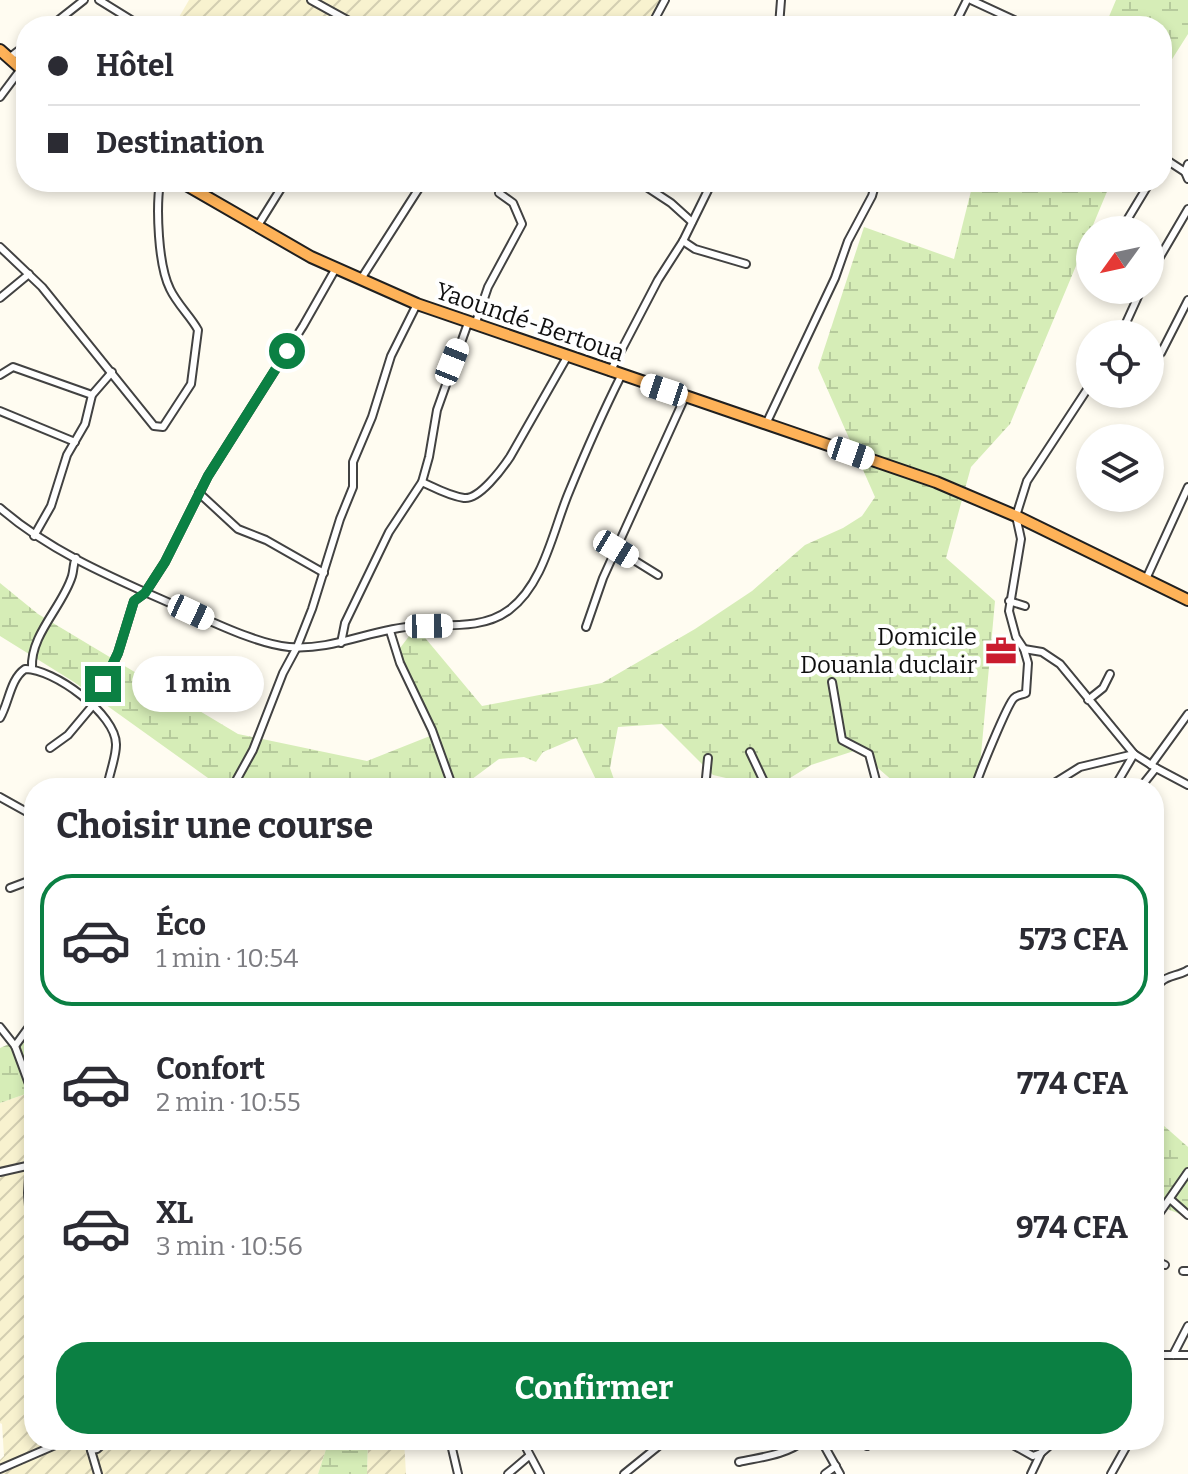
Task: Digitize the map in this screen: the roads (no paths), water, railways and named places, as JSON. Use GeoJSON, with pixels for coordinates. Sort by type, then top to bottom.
{"type":"FeatureCollection","features":[{"type":"Feature","properties":{"kind":"highway"},"geometry":{"type":"LineString","coordinates":[[0,50],[16,64]]}},
{"type":"Feature","properties":{"kind":"highway","name":"Yaoundé-Bertoua"},"geometry":{"type":"LineString","coordinates":[[206,192],[257,227],[336,268],[417,304],[936,482],[1016,516],[1188,600]]}},
{"type":"Feature","properties":{"kind":"street"},"geometry":{"type":"LineString","coordinates":[[64,16],[84,0]]}},
{"type":"Feature","properties":{"kind":"street"},"geometry":{"type":"LineString","coordinates":[[99,0],[125,16]]}},
{"type":"Feature","properties":{"kind":"street"},"geometry":{"type":"LineString","coordinates":[[311,0],[340,16]]}},
{"type":"Feature","properties":{"kind":"street"},"geometry":{"type":"LineString","coordinates":[[969,0],[1005,16]]}},
{"type":"Feature","properties":{"kind":"street"},"geometry":{"type":"LineString","coordinates":[[9,58],[16,53]]}},
{"type":"Feature","properties":{"kind":"street"},"geometry":{"type":"LineString","coordinates":[[0,97],[16,79]]}},
{"type":"Feature","properties":{"kind":"street"},"geometry":{"type":"LineString","coordinates":[[1186,175],[1188,164]]}},
{"type":"Feature","properties":{"kind":"street"},"geometry":{"type":"LineString","coordinates":[[0,247],[42,287],[158,428],[163,427],[191,384],[198,330],[184,313],[166,281],[159,230],[158,192]]}},
{"type":"Feature","properties":{"kind":"street"},"geometry":{"type":"LineString","coordinates":[[257,227],[279,192]]}},
{"type":"Feature","properties":{"kind":"street"},"geometry":{"type":"LineString","coordinates":[[361,279],[417,192]]}},
{"type":"Feature","properties":{"kind":"street"},"geometry":{"type":"LineString","coordinates":[[654,192],[692,222]]}},
{"type":"Feature","properties":{"kind":"street"},"geometry":{"type":"LineString","coordinates":[[610,372],[707,192]]}},
{"type":"Feature","properties":{"kind":"street"},"geometry":{"type":"LineString","coordinates":[[766,424],[873,192]]}},
{"type":"Feature","properties":{"kind":"street"},"geometry":{"type":"LineString","coordinates":[[1129,216],[1144,192]]}},
{"type":"Feature","properties":{"kind":"street"},"geometry":{"type":"LineString","coordinates":[[341,643],[345,623],[389,532],[422,482],[437,410],[488,287],[522,224],[513,203],[499,193]]}},
{"type":"Feature","properties":{"kind":"street"},"geometry":{"type":"LineString","coordinates":[[1164,250],[1188,209]]}},
{"type":"Feature","properties":{"kind":"street"},"geometry":{"type":"LineString","coordinates":[[683,241],[695,249],[746,264]]}},
{"type":"Feature","properties":{"kind":"street"},"geometry":{"type":"LineString","coordinates":[[50,748],[68,735],[94,704],[118,653],[134,601],[145,593],[165,562],[199,493],[336,268]]}},
{"type":"Feature","properties":{"kind":"street"},"geometry":{"type":"LineString","coordinates":[[0,298],[29,274]]}},
{"type":"Feature","properties":{"kind":"street"},"geometry":{"type":"LineString","coordinates":[[1164,347],[1188,300]]}},
{"type":"Feature","properties":{"kind":"street"},"geometry":{"type":"LineString","coordinates":[[238,778],[253,750],[283,673],[297,647],[353,487],[353,462],[372,417],[391,356],[417,304]]}},
{"type":"Feature","properties":{"kind":"street"},"geometry":{"type":"LineString","coordinates":[[422,482],[452,495],[467,499],[474,497],[503,468],[567,357]]}},
{"type":"Feature","properties":{"kind":"street"},"geometry":{"type":"LineString","coordinates":[[0,375],[13,367],[92,395]]}},
{"type":"Feature","properties":{"kind":"street"},"geometry":{"type":"LineString","coordinates":[[34,536],[51,506],[60,471],[85,424],[92,395],[112,372]]}},
{"type":"Feature","properties":{"kind":"street"},"geometry":{"type":"LineString","coordinates":[[0,508],[34,536],[145,593],[275,644],[297,647],[341,643],[412,626],[477,623],[508,611],[531,587],[596,426],[621,376]]}},
{"type":"Feature","properties":{"kind":"street"},"geometry":{"type":"LineString","coordinates":[[586,627],[616,549],[685,397]]}},
{"type":"Feature","properties":{"kind":"street"},"geometry":{"type":"LineString","coordinates":[[977,778],[1013,699],[1026,693],[1028,663],[1012,625],[1009,601],[1021,539],[1016,516],[1027,481],[1076,406]]}},
{"type":"Feature","properties":{"kind":"street"},"geometry":{"type":"LineString","coordinates":[[0,411],[75,442]]}},
{"type":"Feature","properties":{"kind":"street"},"geometry":{"type":"LineString","coordinates":[[1146,579],[1188,487]]}},
{"type":"Feature","properties":{"kind":"street"},"geometry":{"type":"LineString","coordinates":[[199,493],[238,529],[266,540],[324,573]]}},
{"type":"Feature","properties":{"kind":"street"},"geometry":{"type":"LineString","coordinates":[[616,549],[658,575]]}},
{"type":"Feature","properties":{"kind":"street"},"geometry":{"type":"LineString","coordinates":[[32,668],[42,633],[73,575],[76,558]]}},
{"type":"Feature","properties":{"kind":"street"},"geometry":{"type":"LineString","coordinates":[[1009,601],[1025,606]]}},
{"type":"Feature","properties":{"kind":"street"},"geometry":{"type":"LineString","coordinates":[[390,631],[400,663],[428,721],[449,778]]}},
{"type":"Feature","properties":{"kind":"street"},"geometry":{"type":"LineString","coordinates":[[1024,649],[1049,656],[1060,664],[1134,754],[1188,785]]}},
{"type":"Feature","properties":{"kind":"street"},"geometry":{"type":"LineString","coordinates":[[0,718],[17,675],[32,668],[44,673],[94,704],[111,723],[116,744],[109,778]]}},
{"type":"Feature","properties":{"kind":"street"},"geometry":{"type":"LineString","coordinates":[[1088,700],[1103,688],[1110,674]]}},
{"type":"Feature","properties":{"kind":"street"},"geometry":{"type":"LineString","coordinates":[[832,682],[842,740],[869,754],[875,778]]}},
{"type":"Feature","properties":{"kind":"street"},"geometry":{"type":"LineString","coordinates":[[1146,778],[1188,714]]}},
{"type":"Feature","properties":{"kind":"street"},"geometry":{"type":"LineString","coordinates":[[750,752],[762,778]]}},
{"type":"Feature","properties":{"kind":"street"},"geometry":{"type":"LineString","coordinates":[[1062,778],[1080,767],[1134,754]]}},
{"type":"Feature","properties":{"kind":"street"},"geometry":{"type":"LineString","coordinates":[[1120,778],[1134,754]]}},
{"type":"Feature","properties":{"kind":"street"},"geometry":{"type":"LineString","coordinates":[[706,778],[708,758]]}},
{"type":"Feature","properties":{"kind":"street"},"geometry":{"type":"LineString","coordinates":[[0,797],[24,810]]}},
{"type":"Feature","properties":{"kind":"street"},"geometry":{"type":"LineString","coordinates":[[10,888],[24,883]]}},
{"type":"Feature","properties":{"kind":"street"},"geometry":{"type":"LineString","coordinates":[[1164,978],[1178,976],[1188,970]]}},
{"type":"Feature","properties":{"kind":"street"},"geometry":{"type":"LineString","coordinates":[[1178,976],[1188,982]]}},
{"type":"Feature","properties":{"kind":"street"},"geometry":{"type":"LineString","coordinates":[[0,1027],[15,1046],[24,1070]]}},
{"type":"Feature","properties":{"kind":"street"},"geometry":{"type":"LineString","coordinates":[[15,1046],[24,1034]]}},
{"type":"Feature","properties":{"kind":"street"},"geometry":{"type":"LineString","coordinates":[[0,1172],[24,1167]]}},
{"type":"Feature","properties":{"kind":"street"},"geometry":{"type":"LineString","coordinates":[[1164,1207],[1188,1172]]}},
{"type":"Feature","properties":{"kind":"street"},"geometry":{"type":"LineString","coordinates":[[1170,1199],[1188,1215]]}},
{"type":"Feature","properties":{"kind":"street"},"geometry":{"type":"LineString","coordinates":[[1173,1355],[1188,1326]]}},
{"type":"Feature","properties":{"kind":"street"},"geometry":{"type":"LineString","coordinates":[[1164,1355],[1188,1355]]}},
{"type":"Feature","properties":{"kind":"street"},"geometry":{"type":"LineString","coordinates":[[0,1469],[44,1450]]}},
{"type":"Feature","properties":{"kind":"street"},"geometry":{"type":"LineString","coordinates":[[91,1450],[98,1474]]}},
{"type":"Feature","properties":{"kind":"street"},"geometry":{"type":"LineString","coordinates":[[452,1450],[458,1474]]}},
{"type":"Feature","properties":{"kind":"street"},"geometry":{"type":"LineString","coordinates":[[526,1450],[540,1474]]}},
{"type":"Feature","properties":{"kind":"street"},"geometry":{"type":"LineString","coordinates":[[624,1474],[654,1450]]}},
{"type":"Feature","properties":{"kind":"street"},"geometry":{"type":"LineString","coordinates":[[739,1462],[790,1450]]}},
{"type":"Feature","properties":{"kind":"street"},"geometry":{"type":"LineString","coordinates":[[827,1450],[840,1474]]}},
{"type":"Feature","properties":{"kind":"street"},"geometry":{"type":"LineString","coordinates":[[1022,1450],[1033,1456],[1044,1450]]}},
{"type":"Feature","properties":{"kind":"street"},"geometry":{"type":"LineString","coordinates":[[1111,1474],[1124,1450]]}},
{"type":"Feature","properties":{"kind":"street"},"geometry":{"type":"LineString","coordinates":[[1031,1474],[1041,1453]]}},
{"type":"Feature","properties":{"kind":"street"},"geometry":{"type":"LineString","coordinates":[[508,1474],[529,1456]]}},
{"type":"Feature","properties":{"kind":"street"},"geometry":{"type":"LineString","coordinates":[[825,1474],[836,1466]]}},
{"type":"Feature","properties":{"kind":"place","name":"Domicile Douanla duclair"},"geometry":{"type":"Point","coordinates":[1001,651]}}]}
